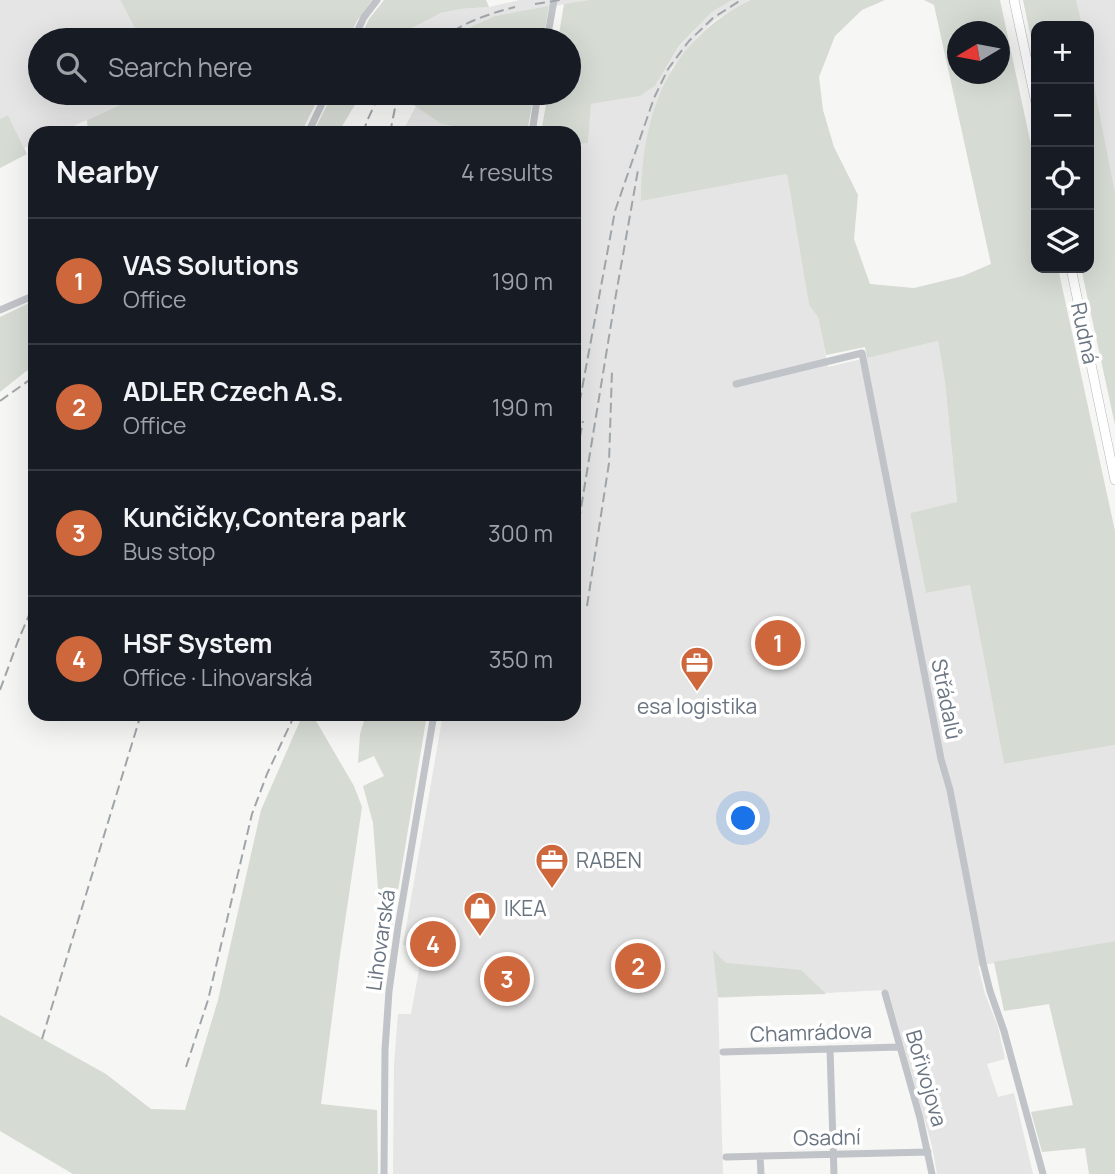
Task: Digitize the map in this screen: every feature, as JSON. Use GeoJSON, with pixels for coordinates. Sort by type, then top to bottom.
{"type":"FeatureCollection","features":[{"type":"Feature","properties":{"kind":"main road"},"geometry":{"type":"LineString","coordinates":[[1014,0],[1032,84]]}},
{"type":"Feature","properties":{"kind":"main road","name":"Rudná"},"geometry":{"type":"LineString","coordinates":[[1072,273],[1115,480]]}},
{"type":"Feature","properties":{"kind":"street"},"geometry":{"type":"LineString","coordinates":[[359,28],[377,0]]}},
{"type":"Feature","properties":{"kind":"street"},"geometry":{"type":"LineString","coordinates":[[549,28],[554,0]]}},
{"type":"Feature","properties":{"kind":"street"},"geometry":{"type":"LineString","coordinates":[[311,126],[321,105]]}},
{"type":"Feature","properties":{"kind":"street"},"geometry":{"type":"LineString","coordinates":[[533,126],[536,105]]}},
{"type":"Feature","properties":{"kind":"street"},"geometry":{"type":"LineString","coordinates":[[0,310],[28,298]]}},
{"type":"Feature","properties":{"kind":"street","name":"Střádalů"},"geometry":{"type":"LineString","coordinates":[[736,384],[862,353],[941,759],[950,790],[990,991],[1004,1031],[1043,1174]]}},
{"type":"Feature","properties":{"kind":"street","name":"Lihovarská"},"geometry":{"type":"LineString","coordinates":[[384,1174],[387,1008],[433,721]]}},
{"type":"Feature","properties":{"kind":"street","name":"Bořivojova"},"geometry":{"type":"LineString","coordinates":[[885,993],[920,1118],[932,1174]]}},
{"type":"Feature","properties":{"kind":"street","name":"Chamrádova"},"geometry":{"type":"LineString","coordinates":[[723,1052],[900,1047]]}},
{"type":"Feature","properties":{"kind":"street"},"geometry":{"type":"LineString","coordinates":[[830,1049],[834,1174]]}},
{"type":"Feature","properties":{"kind":"street","name":"Osadní"},"geometry":{"type":"LineString","coordinates":[[726,1157],[928,1152]]}},
{"type":"Feature","properties":{"kind":"street"},"geometry":{"type":"LineString","coordinates":[[760,1156],[761,1174]]}},
{"type":"Feature","properties":{"kind":"shaded area"},"geometry":{"type":"Polygon","coordinates":[[[0,0],[120,0],[135,28],[28,28],[28,105],[120,105],[73,126],[28,126],[28,146],[24,148],[8,115],[0,119],[0,0]]]}},
{"type":"Feature","properties":{"kind":"shaded area"},"geometry":{"type":"Polygon","coordinates":[[[120,0],[372,0],[353,28],[135,28],[120,0]]]}},
{"type":"Feature","properties":{"kind":"shaded area"},"geometry":{"type":"Polygon","coordinates":[[[384,0],[486,0],[489,7],[441,13],[412,28],[365,28],[384,0]]]}},
{"type":"Feature","properties":{"kind":"shaded area"},"geometry":{"type":"Polygon","coordinates":[[[520,0],[589,0],[495,16],[468,28],[412,28],[441,13],[520,0]]]}},
{"type":"Feature","properties":{"kind":"shaded area"},"geometry":{"type":"Polygon","coordinates":[[[589,0],[732,0],[712,12],[679,46],[655,86],[640,96],[591,104],[588,143],[581,144],[581,126],[542,126],[546,105],[581,105],[581,28],[560,28],[564,4],[589,0]]]}},
{"type":"Feature","properties":{"kind":"shaded area"},"geometry":{"type":"Polygon","coordinates":[[[732,0],[749,0],[715,20],[671,69],[641,201],[787,174],[809,305],[818,317],[828,367],[938,341],[957,503],[910,513],[926,593],[970,585],[1004,764],[1115,745],[1115,941],[978,966],[998,1027],[1005,1059],[987,1064],[998,1097],[1014,1093],[1033,1174],[937,1174],[932,1146],[888,990],[718,998],[723,1174],[393,1174],[394,1064],[398,1014],[411,1014],[423,948],[403,945],[442,721],[581,721],[581,144],[588,143],[591,104],[640,96],[655,86],[679,47],[712,12],[732,0]]]}},
{"type":"Feature","properties":{"kind":"shaded area"},"geometry":{"type":"Polygon","coordinates":[[[750,0],[885,0],[862,10],[835,36],[819,77],[823,110],[834,147],[858,195],[854,239],[870,284],[914,288],[963,276],[991,264],[951,84],[1010,84],[1010,47],[1031,145],[1031,273],[1059,273],[1115,531],[1115,745],[1004,764],[970,585],[926,593],[910,513],[957,502],[938,341],[867,358],[865,347],[826,355],[818,317],[809,305],[787,174],[641,201],[647,139],[654,110],[679,59],[698,37],[722,17],[750,0]]]}},
{"type":"Feature","properties":{"kind":"shaded area"},"geometry":{"type":"Polygon","coordinates":[[[924,0],[1000,0],[1004,21],[947,21],[947,64],[934,5],[924,0]]]}},
{"type":"Feature","properties":{"kind":"shaded area"},"geometry":{"type":"Polygon","coordinates":[[[1023,0],[1076,0],[1081,21],[1031,21],[1031,38],[1023,0]]]}},
{"type":"Feature","properties":{"kind":"shaded area"},"geometry":{"type":"Polygon","coordinates":[[[1050,0],[1115,0],[1115,323],[1094,233],[1094,21],[1053,21],[1050,0]]]}},
{"type":"Feature","properties":{"kind":"shaded area"},"geometry":{"type":"Polygon","coordinates":[[[549,6],[545,28],[468,28],[495,16],[549,6]]]}},
{"type":"Feature","properties":{"kind":"shaded area"},"geometry":{"type":"Polygon","coordinates":[[[1094,86],[1115,194],[1115,425],[1082,273],[1094,273],[1094,86]]]}},
{"type":"Feature","properties":{"kind":"shaded area"},"geometry":{"type":"Polygon","coordinates":[[[120,105],[315,105],[304,126],[87,126],[87,120],[120,105]]]}},
{"type":"Feature","properties":{"kind":"shaded area"},"geometry":{"type":"Polygon","coordinates":[[[327,105],[355,105],[342,126],[316,126],[327,105]]]}},
{"type":"Feature","properties":{"kind":"shaded area"},"geometry":{"type":"Polygon","coordinates":[[[414,105],[532,105],[528,126],[441,124],[414,105]]]}},
{"type":"Feature","properties":{"kind":"shaded area"},"geometry":{"type":"Polygon","coordinates":[[[416,106],[441,124],[453,126],[406,126],[416,106]]]}},
{"type":"Feature","properties":{"kind":"shaded area"},"geometry":{"type":"Polygon","coordinates":[[[8,115],[27,154],[0,168],[0,119],[8,115]]]}},
{"type":"Feature","properties":{"kind":"shaded area"},"geometry":{"type":"Polygon","coordinates":[[[28,303],[28,370],[0,392],[0,317],[28,303]]]}},
{"type":"Feature","properties":{"kind":"shaded area"},"geometry":{"type":"Polygon","coordinates":[[[300,721],[316,721],[354,786],[362,807],[321,1104],[377,1110],[378,1174],[73,1174],[0,1131],[0,1015],[106,1074],[151,1109],[185,1110],[218,1000],[261,810],[300,721]]]}},
{"type":"Feature","properties":{"kind":"shaded area"},"geometry":{"type":"Polygon","coordinates":[[[364,721],[426,721],[392,927],[380,915],[373,823],[363,786],[384,776],[374,756],[358,763],[364,721]]]}},
{"type":"Feature","properties":{"kind":"shaded area"},"geometry":{"type":"Polygon","coordinates":[[[1115,941],[1115,1174],[1089,1174],[1085,1148],[1042,1152],[1031,1112],[1073,1105],[1049,1004],[1004,1011],[994,962],[1115,941]]]}},
{"type":"Feature","properties":{"kind":"shaded area"},"geometry":{"type":"Polygon","coordinates":[[[713,950],[726,963],[801,970],[826,994],[718,997],[713,950]]]}},
{"type":"Feature","properties":{"kind":"railway"},"geometry":{"type":"LineString","coordinates":[[535,4],[560,0]]}},
{"type":"Feature","properties":{"kind":"railway"},"geometry":{"type":"LineString","coordinates":[[581,394],[615,211],[654,98],[668,69],[689,41],[713,18],[741,0]]}},
{"type":"Feature","properties":{"kind":"railway"},"geometry":{"type":"LineString","coordinates":[[458,28],[476,19],[515,7]]}},
{"type":"Feature","properties":{"kind":"railway"},"geometry":{"type":"LineString","coordinates":[[365,126],[374,105]]}},
{"type":"Feature","properties":{"kind":"railway"},"geometry":{"type":"LineString","coordinates":[[391,126],[396,105]]}},
{"type":"Feature","properties":{"kind":"railway"},"geometry":{"type":"LineString","coordinates":[[581,508],[638,170]]}},
{"type":"Feature","properties":{"kind":"railway"},"geometry":{"type":"LineString","coordinates":[[587,606],[609,463],[612,370]]}},
{"type":"Feature","properties":{"kind":"railway"},"geometry":{"type":"LineString","coordinates":[[0,401],[28,381]]}},
{"type":"Feature","properties":{"kind":"railway"},"geometry":{"type":"LineString","coordinates":[[581,431],[583,421]]}},
{"type":"Feature","properties":{"kind":"railway"},"geometry":{"type":"LineString","coordinates":[[0,690],[28,617]]}},
{"type":"Feature","properties":{"kind":"railway"},"geometry":{"type":"LineString","coordinates":[[42,1039],[139,721]]}},
{"type":"Feature","properties":{"kind":"railway"},"geometry":{"type":"LineString","coordinates":[[186,1067],[208,1000],[252,814],[292,721]]}},
{"type":"Feature","properties":{"kind":"place","name":"VAS Solutions"},"geometry":{"type":"Point","coordinates":[778,643]}},
{"type":"Feature","properties":{"kind":"place","name":"esa logistika"},"geometry":{"type":"Point","coordinates":[697,693]}},
{"type":"Feature","properties":{"kind":"place","name":"RABEN"},"geometry":{"type":"Point","coordinates":[552,890]}},
{"type":"Feature","properties":{"kind":"place","name":"IKEA"},"geometry":{"type":"Point","coordinates":[480,938]}},
{"type":"Feature","properties":{"kind":"place","name":"HSF System"},"geometry":{"type":"Point","coordinates":[433,944]}},
{"type":"Feature","properties":{"kind":"place","name":"ADLER Czech A.S."},"geometry":{"type":"Point","coordinates":[638,966]}},
{"type":"Feature","properties":{"kind":"place","name":"Kunčičky,Contera park"},"geometry":{"type":"Point","coordinates":[507,979]}}]}
